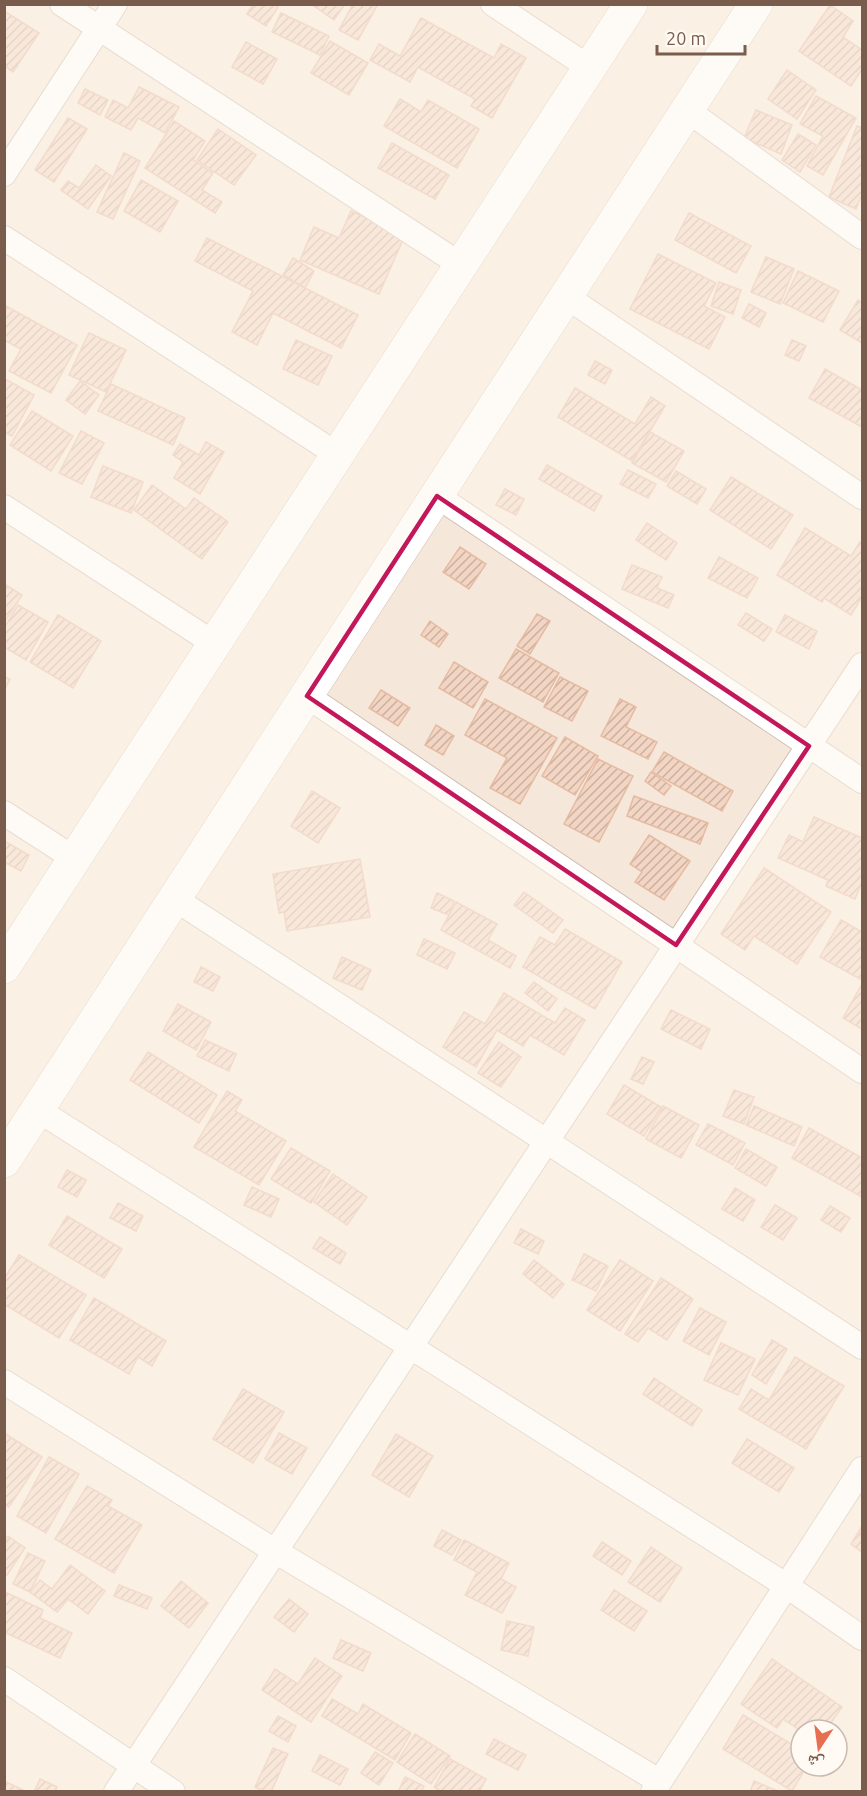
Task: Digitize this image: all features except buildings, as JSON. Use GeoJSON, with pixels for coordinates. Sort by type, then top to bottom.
{"type":"FeatureCollection","features":[{"type":"Feature","properties":{"kind":"street"},"geometry":{"type":"LineString","coordinates":[[62,4],[461,265]]}},
{"type":"Feature","properties":{"kind":"street"},"geometry":{"type":"LineString","coordinates":[[4,174],[115,4]]}},
{"type":"Feature","properties":{"kind":"street"},"geometry":{"type":"LineString","coordinates":[[493,4],[590,68]]}},
{"type":"Feature","properties":{"kind":"street"},"geometry":{"type":"LineString","coordinates":[[4,967],[632,4]]}},
{"type":"Feature","properties":{"kind":"street"},"geometry":{"type":"LineString","coordinates":[[4,1161],[756,4]]}},
{"type":"Feature","properties":{"kind":"street"},"geometry":{"type":"LineString","coordinates":[[687,110],[862,237]]}},
{"type":"Feature","properties":{"kind":"street"},"geometry":{"type":"LineString","coordinates":[[4,238],[338,455]]}},
{"type":"Feature","properties":{"kind":"street"},"geometry":{"type":"LineString","coordinates":[[567,297],[862,497]]}},
{"type":"Feature","properties":{"kind":"street"},"geometry":{"type":"LineString","coordinates":[[437,496],[862,781]]}},
{"type":"Feature","properties":{"kind":"street"},"geometry":{"type":"LineString","coordinates":[[4,507],[215,644]]}},
{"type":"Feature","properties":{"kind":"street"},"geometry":{"type":"LineString","coordinates":[[116,1791],[862,665]]}},
{"type":"Feature","properties":{"kind":"street"},"geometry":{"type":"LineString","coordinates":[[307,696],[862,1071]]}},
{"type":"Feature","properties":{"kind":"street"},"geometry":{"type":"LineString","coordinates":[[4,813],[75,859]]}},
{"type":"Feature","properties":{"kind":"street"},"geometry":{"type":"LineString","coordinates":[[175,899],[862,1347]]}},
{"type":"Feature","properties":{"kind":"street"},"geometry":{"type":"LineString","coordinates":[[38,1110],[786,1586],[862,1638]]}},
{"type":"Feature","properties":{"kind":"street"},"geometry":{"type":"LineString","coordinates":[[4,1382],[656,1786],[862,1469]]}},
{"type":"Feature","properties":{"kind":"street"},"geometry":{"type":"LineString","coordinates":[[4,1679],[132,1766],[173,1791]]}},
{"type":"Feature","properties":{"kind":"highlighted area"},"geometry":{"type":"Polygon","coordinates":[[[437,496],[809,746],[676,945],[307,696],[437,496]]]}},
{"type":"Feature","properties":{"kind":"shaded area"},"geometry":{"type":"Polygon","coordinates":[[[5,5],[862,5],[862,1791],[5,1792],[5,5]]]}}]}
